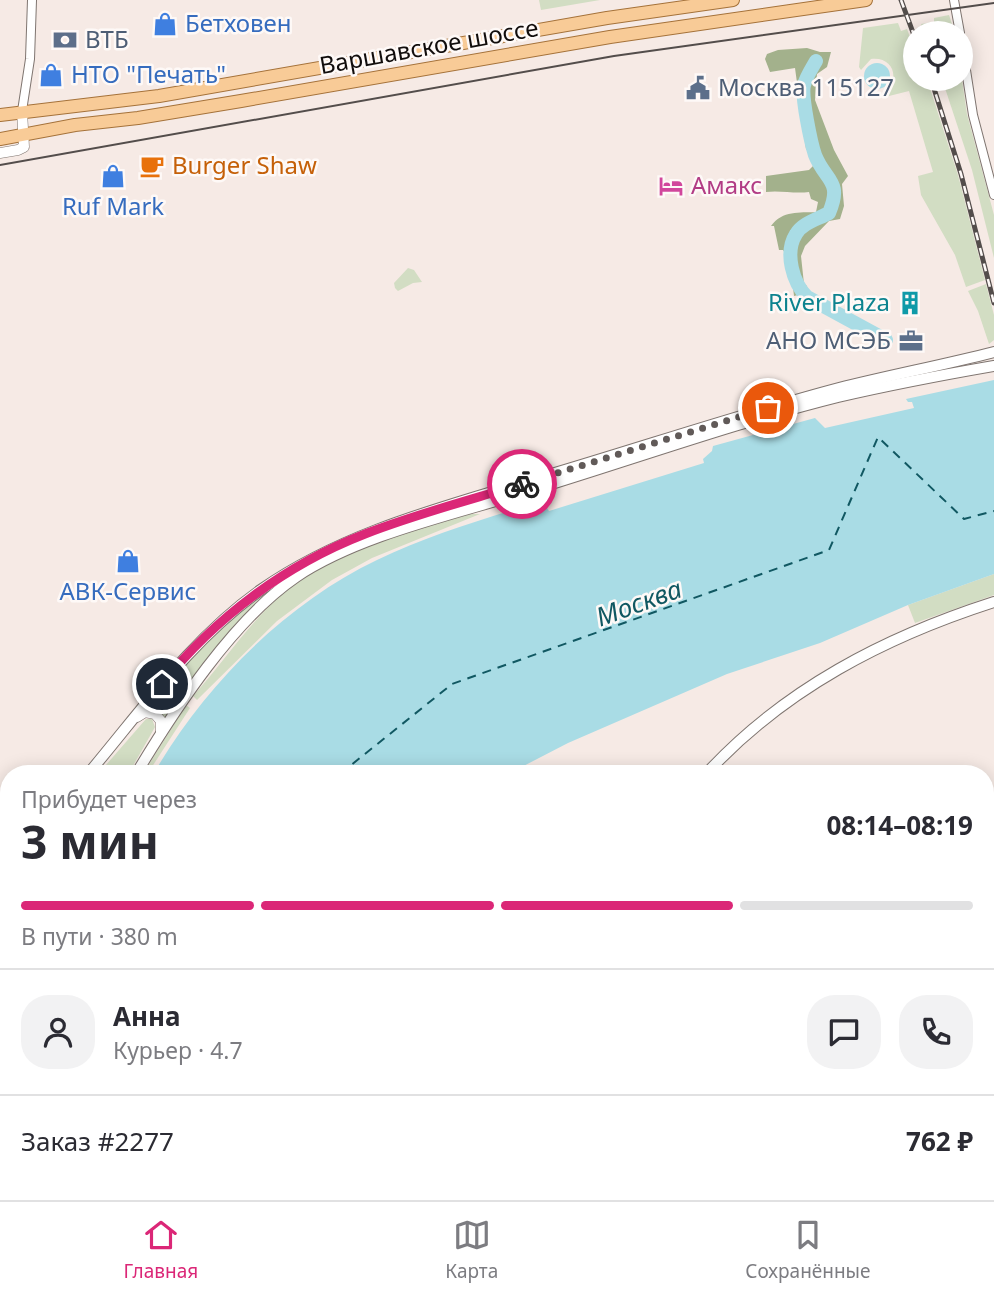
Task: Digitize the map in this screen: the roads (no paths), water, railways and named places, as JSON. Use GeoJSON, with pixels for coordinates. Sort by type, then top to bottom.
{"type":"FeatureCollection","features":[{"type":"Feature","properties":{"kind":"main road","name":"Варшавское шоссе"},"geometry":{"type":"LineString","coordinates":[[0,115],[159,96],[607,18],[733,0]]}},
{"type":"Feature","properties":{"kind":"main road","name":"Варшавское шоссе"},"geometry":{"type":"LineString","coordinates":[[0,139],[241,101],[610,37],[861,0]]}},
{"type":"Feature","properties":{"kind":"main road"},"geometry":{"type":"LineString","coordinates":[[96,765],[167,678],[227,617],[277,579],[332,548],[364,534],[768,408],[842,387],[994,352]]}},
{"type":"Feature","properties":{"kind":"main road"},"geometry":{"type":"LineString","coordinates":[[141,765],[185,698],[252,615],[296,577],[336,554],[405,529],[791,410],[895,384],[994,366]]}},
{"type":"Feature","properties":{"kind":"main road"},"geometry":{"type":"LineString","coordinates":[[715,765],[758,723],[828,674],[918,630],[994,602]]}},
{"type":"Feature","properties":{"kind":"street"},"geometry":{"type":"LineString","coordinates":[[0,153],[23,147],[25,133],[22,111],[30,59],[33,0]]}},
{"type":"Feature","properties":{"kind":"street"},"geometry":{"type":"LineString","coordinates":[[955,0],[958,21]]}},
{"type":"Feature","properties":{"kind":"street"},"geometry":{"type":"LineString","coordinates":[[969,91],[994,195]]}},
{"type":"Feature","properties":{"kind":"street"},"geometry":{"type":"LineString","coordinates":[[135,719],[145,712],[155,714],[162,721],[160,733]]}},
{"type":"Feature","properties":{"kind":"water"},"geometry":{"type":"Polygon","coordinates":[[[877,63],[886,67],[890,76],[886,85],[877,89],[868,85],[864,76],[868,67],[877,63]]]}},
{"type":"Feature","properties":{"kind":"water","name":"Москва"},"geometry":{"type":"Polygon","coordinates":[[[994,380],[994,574],[908,605],[820,643],[727,674],[568,743],[525,765],[159,765],[197,709],[250,650],[311,599],[377,560],[434,536],[532,504],[534,508],[547,508],[549,511],[704,463],[703,459],[712,451],[713,446],[815,418],[825,428],[914,408],[912,402],[906,399],[994,380]]]}},
{"type":"Feature","properties":{"kind":"waterway"},"geometry":{"type":"LineString","coordinates":[[816,61],[804,85],[805,109],[815,155],[831,181],[834,194],[829,213],[806,224],[792,242],[794,276],[807,297],[886,340]]}},
{"type":"Feature","properties":{"kind":"tram line"},"geometry":{"type":"LineString","coordinates":[[0,165],[614,56],[994,3]]}},
{"type":"Feature","properties":{"kind":"railway"},"geometry":{"type":"LineString","coordinates":[[901,0],[909,21]]}},
{"type":"Feature","properties":{"kind":"railway"},"geometry":{"type":"LineString","coordinates":[[935,91],[961,174],[994,303]]}},
{"type":"Feature","properties":{"kind":"place","name":"Бетховен"},"geometry":{"type":"Point","coordinates":[165,24]}},
{"type":"Feature","properties":{"kind":"place","name":"ВТБ"},"geometry":{"type":"Point","coordinates":[65,40]}},
{"type":"Feature","properties":{"kind":"place","name":"НТО \"Печать\""},"geometry":{"type":"Point","coordinates":[51,75]}},
{"type":"Feature","properties":{"kind":"place","name":"Москва 115127"},"geometry":{"type":"Point","coordinates":[698,88]}},
{"type":"Feature","properties":{"kind":"place","name":"Burger Shaw"},"geometry":{"type":"Point","coordinates":[152,166]}},
{"type":"Feature","properties":{"kind":"place","name":"Ruf Mark"},"geometry":{"type":"Point","coordinates":[113,176]}},
{"type":"Feature","properties":{"kind":"place","name":"Амакс"},"geometry":{"type":"Point","coordinates":[671,186]}},
{"type":"Feature","properties":{"kind":"place","name":"River Plaza"},"geometry":{"type":"Point","coordinates":[910,303]}},
{"type":"Feature","properties":{"kind":"place","name":"АНО МСЭБ"},"geometry":{"type":"Point","coordinates":[911,341]}},
{"type":"Feature","properties":{"kind":"place","name":"АВК-Сервис"},"geometry":{"type":"Point","coordinates":[128,561]}}]}
